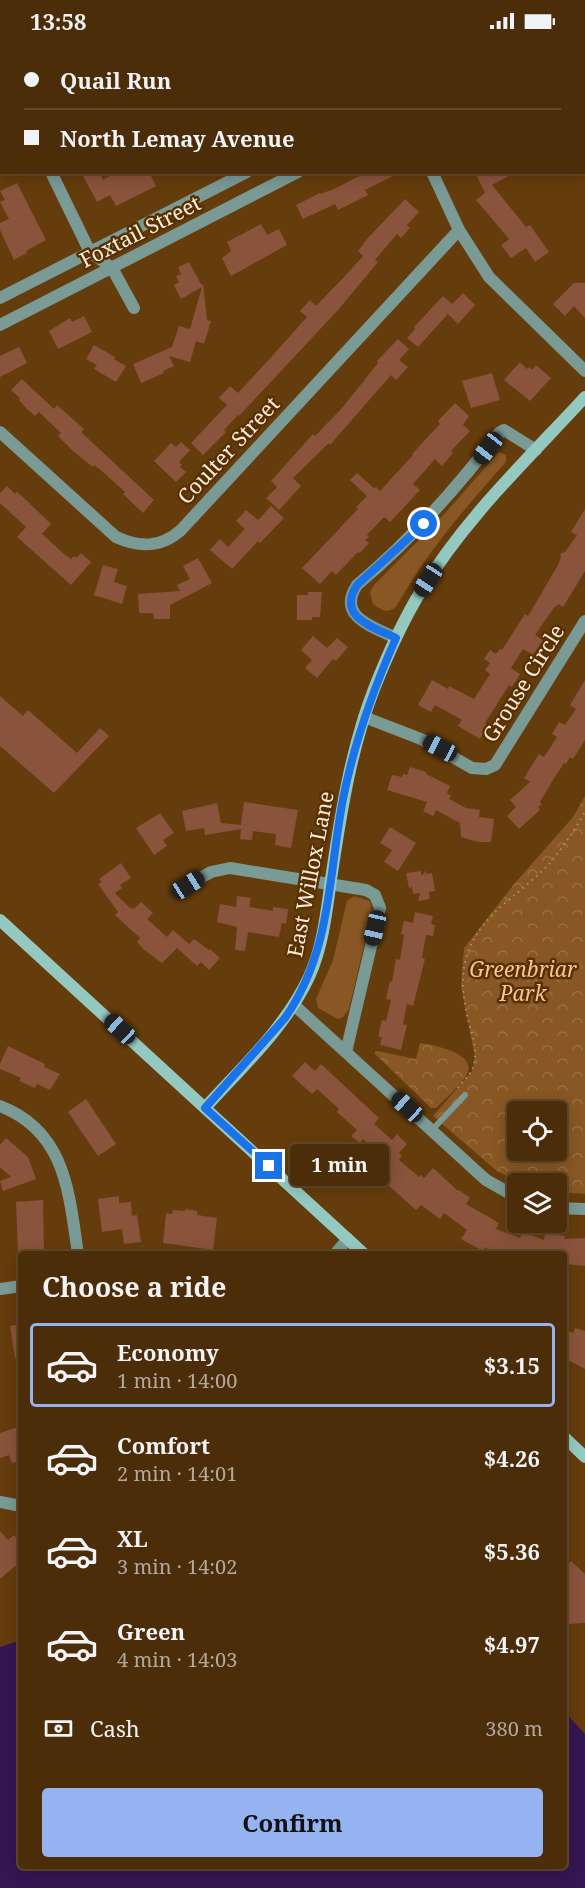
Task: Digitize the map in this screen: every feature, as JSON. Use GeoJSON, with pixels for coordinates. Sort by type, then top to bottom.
{"type":"FeatureCollection","features":[{"type":"Feature","properties":{"kind":"main road","name":"East Willox Lane"},"geometry":{"type":"LineString","coordinates":[[205,1108],[275,1031],[294,1005],[309,976],[320,946],[343,800],[364,717],[396,638],[420,592],[476,516],[585,397]]}},
{"type":"Feature","properties":{"kind":"main road"},"geometry":{"type":"LineString","coordinates":[[0,920],[361,1251]]}},
{"type":"Feature","properties":{"kind":"main road"},"geometry":{"type":"LineString","coordinates":[[567,1440],[585,1457]]}},
{"type":"Feature","properties":{"kind":"street"},"geometry":{"type":"LineString","coordinates":[[52,174],[90,252],[112,268],[134,308]]}},
{"type":"Feature","properties":{"kind":"street","name":"Foxtail Street"},"geometry":{"type":"LineString","coordinates":[[0,298],[243,174]]}},
{"type":"Feature","properties":{"kind":"street","name":"Foxtail Street"},"geometry":{"type":"LineString","coordinates":[[0,325],[294,174]]}},
{"type":"Feature","properties":{"kind":"street"},"geometry":{"type":"LineString","coordinates":[[433,174],[459,230],[482,267],[494,282],[585,371]]}},
{"type":"Feature","properties":{"kind":"street","name":"Coulter Street"},"geometry":{"type":"LineString","coordinates":[[0,432],[116,537],[130,544],[146,546],[161,543],[181,530],[459,230]]}},
{"type":"Feature","properties":{"kind":"street"},"geometry":{"type":"LineString","coordinates":[[396,638],[356,617],[350,603],[357,585],[431,516],[465,478],[499,433],[504,430],[509,432],[536,450]]}},
{"type":"Feature","properties":{"kind":"street","name":"Grouse Circle"},"geometry":{"type":"LineString","coordinates":[[364,717],[422,739],[472,768],[486,770],[495,765],[585,621]]}},
{"type":"Feature","properties":{"kind":"street"},"geometry":{"type":"LineString","coordinates":[[188,885],[211,872],[230,868],[330,883],[366,890],[375,895],[380,903],[346,1052]]}},
{"type":"Feature","properties":{"kind":"street"},"geometry":{"type":"LineString","coordinates":[[294,1005],[486,1180],[507,1192]]}},
{"type":"Feature","properties":{"kind":"street"},"geometry":{"type":"LineString","coordinates":[[0,1106],[31,1123],[53,1148],[67,1182],[78,1251]]}},
{"type":"Feature","properties":{"kind":"street"},"geometry":{"type":"LineString","coordinates":[[567,1208],[582,1209]]}},
{"type":"Feature","properties":{"kind":"street"},"geometry":{"type":"LineString","coordinates":[[338,1251],[348,1239]]}},
{"type":"Feature","properties":{"kind":"street"},"geometry":{"type":"LineString","coordinates":[[0,1289],[18,1286]]}},
{"type":"Feature","properties":{"kind":"street"},"geometry":{"type":"LineString","coordinates":[[0,1502],[18,1505]]}},
{"type":"Feature","properties":{"kind":"lane"},"geometry":{"type":"LineString","coordinates":[[432,1130],[465,1095]]}},
{"type":"Feature","properties":{"kind":"path"},"geometry":{"type":"LineString","coordinates":[[453,1093],[472,1071],[475,1059],[463,986],[464,966],[473,940],[496,910],[549,863],[567,841],[585,812]]}},
{"type":"Feature","properties":{"kind":"green space"},"geometry":{"type":"Polygon","coordinates":[[[499,452],[506,455],[506,462],[433,550],[396,607],[384,610],[373,604],[370,592],[374,585],[439,520],[499,452]]]}},
{"type":"Feature","properties":{"kind":"green space","name":"Greenbriar Park"},"geometry":{"type":"Polygon","coordinates":[[[585,796],[585,1194],[567,1193],[567,1173],[507,1173],[507,1176],[497,1171],[433,1116],[472,1071],[475,1057],[461,986],[464,948],[515,883],[573,817],[585,796]]]}},
{"type":"Feature","properties":{"kind":"green space"},"geometry":{"type":"Polygon","coordinates":[[[354,896],[370,901],[372,911],[349,1009],[343,1017],[338,1019],[318,1008],[316,999],[333,960],[347,901],[354,896]]]}},
{"type":"Feature","properties":{"kind":"green space"},"geometry":{"type":"Polygon","coordinates":[[[420,1043],[461,1056],[467,1061],[469,1068],[456,1089],[436,1108],[431,1108],[375,1054],[377,1051],[416,1059],[420,1043]]]}},
{"type":"Feature","properties":{"kind":"shaded area"},"geometry":{"type":"Polygon","coordinates":[[[18,1641],[18,1869],[567,1869],[567,1714],[585,1734],[585,1888],[0,1888],[0,1647],[18,1641]]]}},
{"type":"Feature","properties":{"kind":"building"},"geometry":{"type":"Polygon","coordinates":[[[82,174],[101,174],[103,180],[114,174],[150,174],[156,186],[116,206],[110,195],[97,202],[82,174]]]}},
{"type":"Feature","properties":{"kind":"building"},"geometry":{"type":"Polygon","coordinates":[[[363,174],[397,174],[365,190],[368,195],[338,210],[335,204],[303,219],[296,205],[363,174]]]}},
{"type":"Feature","properties":{"kind":"building"},"geometry":{"type":"Polygon","coordinates":[[[476,174],[512,174],[492,185],[526,227],[530,225],[549,252],[535,262],[526,248],[511,258],[501,245],[509,239],[476,200],[485,193],[476,174]]]}},
{"type":"Feature","properties":{"kind":"building"},"geometry":{"type":"Polygon","coordinates":[[[17,183],[46,240],[14,260],[0,230],[0,223],[9,219],[0,202],[5,200],[0,191],[17,183]]]}},
{"type":"Feature","properties":{"kind":"building"},"geometry":{"type":"Polygon","coordinates":[[[405,199],[419,212],[407,225],[410,228],[401,238],[397,234],[375,260],[378,262],[338,310],[203,455],[191,443],[227,405],[219,398],[230,386],[238,393],[307,317],[300,311],[310,300],[316,306],[344,277],[363,256],[358,251],[367,239],[405,199]]]}},
{"type":"Feature","properties":{"kind":"building"},"geometry":{"type":"Polygon","coordinates":[[[261,224],[267,235],[279,229],[287,245],[231,276],[222,258],[231,251],[227,242],[261,224]]]}},
{"type":"Feature","properties":{"kind":"building"},"geometry":{"type":"Polygon","coordinates":[[[189,262],[202,286],[203,283],[207,320],[211,321],[204,344],[196,341],[190,362],[169,356],[174,366],[141,383],[133,364],[172,347],[179,326],[190,329],[202,287],[181,299],[174,285],[179,282],[176,276],[181,274],[178,267],[189,262]]]}},
{"type":"Feature","properties":{"kind":"building"},"geometry":{"type":"Polygon","coordinates":[[[574,283],[585,283],[585,318],[574,306],[565,316],[553,304],[574,283]]]}},
{"type":"Feature","properties":{"kind":"building"},"geometry":{"type":"Polygon","coordinates":[[[463,293],[475,305],[458,324],[448,314],[418,347],[407,338],[415,329],[414,327],[443,296],[452,304],[463,293]]]}},
{"type":"Feature","properties":{"kind":"building"},"geometry":{"type":"Polygon","coordinates":[[[84,316],[92,332],[58,349],[49,331],[70,318],[72,322],[84,316]]]}},
{"type":"Feature","properties":{"kind":"building"},"geometry":{"type":"Polygon","coordinates":[[[398,339],[409,349],[399,360],[408,367],[396,380],[391,375],[330,445],[329,443],[293,478],[301,486],[279,510],[266,498],[277,487],[271,481],[313,434],[315,436],[343,407],[378,363],[377,361],[398,339]]]}},
{"type":"Feature","properties":{"kind":"building"},"geometry":{"type":"Polygon","coordinates":[[[94,345],[126,366],[116,382],[94,369],[97,365],[86,359],[94,345]]]}},
{"type":"Feature","properties":{"kind":"building"},"geometry":{"type":"Polygon","coordinates":[[[19,347],[27,363],[0,377],[0,356],[19,347]]]}},
{"type":"Feature","properties":{"kind":"building"},"geometry":{"type":"Polygon","coordinates":[[[520,362],[527,369],[529,367],[532,370],[536,365],[551,378],[530,401],[504,380],[520,362]]]}},
{"type":"Feature","properties":{"kind":"building"},"geometry":{"type":"Polygon","coordinates":[[[492,373],[500,400],[471,408],[462,381],[492,373]]]}},
{"type":"Feature","properties":{"kind":"building"},"geometry":{"type":"Polygon","coordinates":[[[22,379],[54,409],[57,405],[84,429],[81,432],[154,500],[143,513],[103,472],[74,452],[58,436],[61,433],[39,412],[35,416],[26,408],[11,390],[22,379]]]}},
{"type":"Feature","properties":{"kind":"building"},"geometry":{"type":"Polygon","coordinates":[[[455,403],[469,416],[463,425],[470,431],[451,451],[453,453],[442,466],[435,459],[413,484],[420,490],[390,522],[384,517],[367,535],[369,537],[365,540],[369,543],[360,553],[358,552],[336,575],[332,571],[320,584],[302,568],[358,509],[356,507],[367,496],[350,480],[357,473],[380,491],[440,424],[438,421],[455,403]]]}},
{"type":"Feature","properties":{"kind":"building"},"geometry":{"type":"Polygon","coordinates":[[[181,442],[190,450],[179,462],[182,465],[180,467],[186,472],[176,482],[154,461],[171,443],[176,447],[181,442]]]}},
{"type":"Feature","properties":{"kind":"building"},"geometry":{"type":"Polygon","coordinates":[[[7,486],[15,494],[17,492],[24,498],[51,524],[42,534],[64,554],[71,559],[81,553],[91,562],[71,585],[17,537],[26,527],[0,503],[0,493],[7,486]]]}},
{"type":"Feature","properties":{"kind":"building"},"geometry":{"type":"Polygon","coordinates":[[[271,506],[284,518],[232,569],[210,550],[220,539],[228,547],[245,529],[236,521],[246,510],[258,520],[271,506]]]}},
{"type":"Feature","properties":{"kind":"building"},"geometry":{"type":"Polygon","coordinates":[[[585,509],[585,571],[563,607],[558,604],[555,606],[535,635],[543,640],[533,655],[523,649],[511,668],[520,674],[512,687],[509,685],[485,723],[488,725],[480,739],[458,726],[462,720],[435,705],[431,712],[418,705],[432,680],[474,699],[490,674],[485,670],[490,663],[484,659],[490,650],[496,654],[500,649],[502,650],[525,614],[528,616],[558,565],[560,554],[565,552],[577,535],[571,532],[585,509]]]}},
{"type":"Feature","properties":{"kind":"building"},"geometry":{"type":"Polygon","coordinates":[[[198,558],[212,583],[170,605],[170,619],[154,619],[153,613],[139,613],[138,594],[180,591],[177,585],[190,579],[183,566],[198,558]]]}},
{"type":"Feature","properties":{"kind":"building"},"geometry":{"type":"Polygon","coordinates":[[[103,565],[118,569],[114,582],[127,586],[122,604],[94,595],[103,565]]]}},
{"type":"Feature","properties":{"kind":"building"},"geometry":{"type":"Polygon","coordinates":[[[308,592],[322,592],[320,617],[312,617],[312,620],[297,620],[297,595],[308,595],[308,592]]]}},
{"type":"Feature","properties":{"kind":"building"},"geometry":{"type":"Polygon","coordinates":[[[313,636],[327,648],[337,638],[348,647],[336,661],[333,659],[317,678],[305,668],[312,660],[301,650],[313,636]]]}},
{"type":"Feature","properties":{"kind":"building"},"geometry":{"type":"Polygon","coordinates":[[[585,680],[585,740],[573,759],[570,757],[566,764],[564,763],[553,780],[540,802],[542,804],[538,807],[540,810],[519,829],[507,816],[516,807],[510,800],[530,782],[524,778],[539,754],[544,757],[557,737],[552,734],[559,722],[565,725],[576,709],[570,705],[585,680]]]}},
{"type":"Feature","properties":{"kind":"building"},"geometry":{"type":"Polygon","coordinates":[[[0,696],[23,716],[28,710],[77,753],[100,728],[109,736],[54,793],[0,746],[0,696]]]}},
{"type":"Feature","properties":{"kind":"building"},"geometry":{"type":"Polygon","coordinates":[[[410,767],[426,772],[450,786],[447,793],[451,796],[449,799],[466,808],[480,810],[479,817],[494,819],[491,842],[478,842],[461,837],[460,823],[436,810],[433,816],[423,811],[427,802],[387,790],[392,775],[402,777],[403,774],[407,775],[410,767]]]}},
{"type":"Feature","properties":{"kind":"building"},"geometry":{"type":"Polygon","coordinates":[[[244,802],[298,810],[291,848],[275,845],[276,834],[253,831],[252,840],[240,839],[241,829],[205,835],[204,828],[186,831],[182,811],[217,803],[221,823],[241,825],[244,802]]]}},
{"type":"Feature","properties":{"kind":"building"},"geometry":{"type":"Polygon","coordinates":[[[160,813],[174,833],[163,840],[167,846],[154,855],[136,828],[160,813]]]}},
{"type":"Feature","properties":{"kind":"building"},"geometry":{"type":"Polygon","coordinates":[[[390,827],[416,843],[398,871],[384,862],[392,850],[380,843],[390,827]]]}},
{"type":"Feature","properties":{"kind":"building"},"geometry":{"type":"Polygon","coordinates":[[[121,863],[131,878],[120,885],[122,888],[115,893],[130,908],[134,909],[141,902],[153,913],[147,919],[167,937],[173,930],[189,944],[194,939],[210,949],[220,958],[209,970],[201,962],[197,966],[177,948],[162,963],[137,942],[140,938],[115,915],[118,912],[98,884],[102,882],[99,879],[121,863]]]}},
{"type":"Feature","properties":{"kind":"building"},"geometry":{"type":"Polygon","coordinates":[[[425,870],[426,874],[432,873],[435,891],[429,892],[430,899],[418,901],[420,893],[413,894],[412,887],[409,888],[406,873],[421,871],[421,875],[425,870]]]}},
{"type":"Feature","properties":{"kind":"building"},"geometry":{"type":"Polygon","coordinates":[[[237,896],[251,898],[249,907],[273,911],[273,907],[288,909],[286,924],[282,923],[279,937],[248,932],[245,951],[235,950],[237,927],[217,922],[220,904],[236,907],[237,896]]]}},
{"type":"Feature","properties":{"kind":"building"},"geometry":{"type":"Polygon","coordinates":[[[415,912],[433,916],[431,924],[435,925],[433,936],[426,935],[422,958],[425,959],[413,1006],[407,1004],[403,1024],[407,1025],[401,1050],[380,1045],[382,1037],[379,1037],[379,1032],[382,1020],[386,1021],[391,1000],[386,999],[396,959],[400,960],[404,921],[413,923],[415,912]]]}},
{"type":"Feature","properties":{"kind":"building"},"geometry":{"type":"Polygon","coordinates":[[[8,1046],[60,1074],[50,1090],[37,1084],[35,1088],[19,1081],[21,1078],[0,1069],[8,1046]]]}},
{"type":"Feature","properties":{"kind":"building"},"geometry":{"type":"Polygon","coordinates":[[[305,1062],[315,1071],[321,1064],[379,1118],[374,1124],[392,1140],[397,1134],[407,1144],[399,1153],[402,1156],[399,1160],[419,1177],[421,1175],[424,1178],[433,1168],[458,1191],[470,1198],[466,1204],[499,1223],[496,1229],[520,1238],[522,1233],[526,1233],[544,1240],[545,1234],[565,1236],[564,1239],[585,1238],[585,1266],[567,1264],[567,1251],[491,1251],[485,1247],[483,1251],[461,1239],[467,1230],[444,1213],[440,1219],[421,1205],[416,1210],[367,1166],[379,1153],[363,1139],[360,1143],[351,1136],[357,1130],[317,1089],[312,1094],[292,1076],[305,1062]]]}},
{"type":"Feature","properties":{"kind":"building"},"geometry":{"type":"Polygon","coordinates":[[[86,1099],[116,1144],[98,1156],[68,1112],[86,1099]]]}},
{"type":"Feature","properties":{"kind":"building"},"geometry":{"type":"Polygon","coordinates":[[[6,1138],[28,1157],[36,1179],[3,1191],[0,1181],[11,1177],[0,1167],[0,1145],[6,1138]]]}},
{"type":"Feature","properties":{"kind":"building"},"geometry":{"type":"Polygon","coordinates":[[[119,1196],[119,1203],[131,1202],[132,1216],[137,1215],[141,1242],[124,1244],[122,1229],[102,1232],[98,1199],[119,1196]]]}},
{"type":"Feature","properties":{"kind":"building"},"geometry":{"type":"Polygon","coordinates":[[[43,1200],[44,1251],[18,1252],[16,1202],[43,1200]]]}},
{"type":"Feature","properties":{"kind":"building"},"geometry":{"type":"Polygon","coordinates":[[[185,1209],[197,1211],[197,1215],[217,1218],[213,1250],[163,1243],[166,1213],[172,1214],[173,1210],[185,1211],[185,1209]]]}},
{"type":"Feature","properties":{"kind":"building"},"geometry":{"type":"Polygon","coordinates":[[[18,1325],[18,1358],[15,1358],[10,1326],[18,1325]]]}},
{"type":"Feature","properties":{"kind":"building"},"geometry":{"type":"Polygon","coordinates":[[[575,1328],[585,1331],[585,1369],[567,1360],[567,1330],[573,1333],[575,1328]]]}},
{"type":"Feature","properties":{"kind":"building"},"geometry":{"type":"Polygon","coordinates":[[[18,1427],[18,1461],[12,1463],[9,1455],[0,1458],[0,1433],[18,1427]]]}},
{"type":"Feature","properties":{"kind":"building"},"geometry":{"type":"Polygon","coordinates":[[[0,1531],[8,1540],[14,1535],[18,1540],[18,1564],[0,1579],[0,1531]]]}},
{"type":"Feature","properties":{"kind":"building"},"geometry":{"type":"Polygon","coordinates":[[[571,1561],[585,1574],[585,1623],[569,1624],[567,1565],[571,1561]]]}},
{"type":"Feature","properties":{"kind":"route"},"geometry":{"type":"LineString","coordinates":[[269,1166],[205,1108],[285,1018],[294,1005],[315,961],[323,930],[349,772],[364,717],[396,638],[356,617],[350,603],[352,593],[357,585],[424,524]]}}]}
